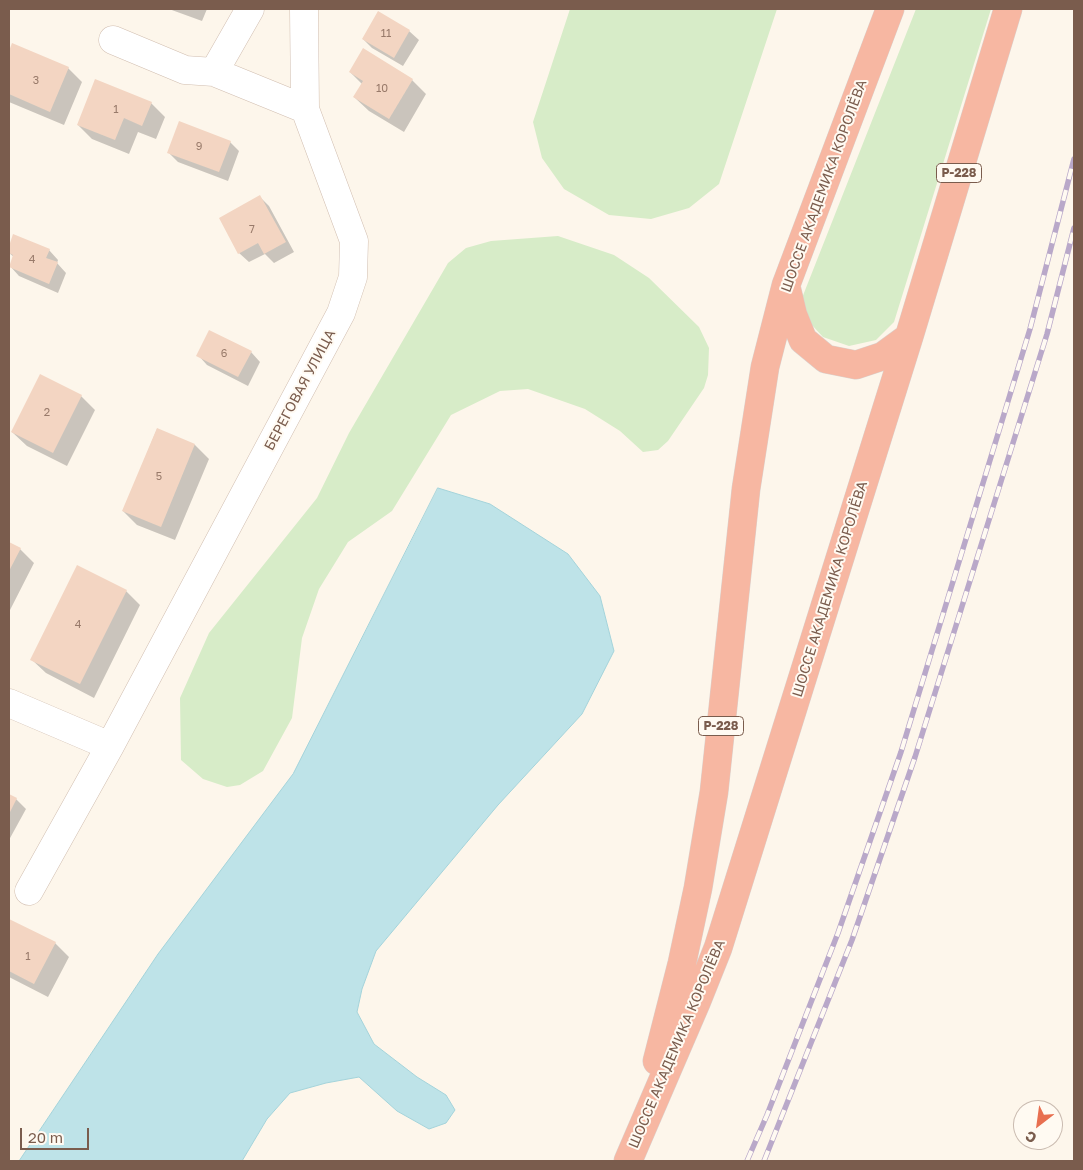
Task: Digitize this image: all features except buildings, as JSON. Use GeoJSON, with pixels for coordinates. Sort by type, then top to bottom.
{"type":"FeatureCollection","features":[{"type":"Feature","properties":{"kind":"highway","name":"ШОССЕ АКАДЕМИКА КОРОЛЁВА"},"geometry":{"type":"LineString","coordinates":[[627,1161],[644,1108],[682,963],[698,888],[714,792],[746,489],[765,367],[786,285],[890,9]]}},
{"type":"Feature","properties":{"kind":"highway","name":"ШОССЕ АКАДЕМИКА КОРОЛЁВА"},"geometry":{"type":"LineString","coordinates":[[627,1161],[696,1004],[718,948],[910,337],[1008,9]]}},
{"type":"Feature","properties":{"kind":"highway"},"geometry":{"type":"LineString","coordinates":[[786,285],[793,315],[803,340],[826,359],[856,365],[883,356],[910,337]]}},
{"type":"Feature","properties":{"kind":"street"},"geometry":{"type":"LineString","coordinates":[[214,72],[250,9]]}},
{"type":"Feature","properties":{"kind":"street","name":"БЕРЕГОВАЯ УЛИЦА"},"geometry":{"type":"LineString","coordinates":[[29,891],[110,746],[341,314],[353,277],[354,241],[305,109],[304,9]]}},
{"type":"Feature","properties":{"kind":"street"},"geometry":{"type":"LineString","coordinates":[[113,40],[185,70],[214,72],[305,109]]}},
{"type":"Feature","properties":{"kind":"street"},"geometry":{"type":"LineString","coordinates":[[9,703],[110,746]]}},
{"type":"Feature","properties":{"kind":"green space"},"geometry":{"type":"Polygon","coordinates":[[[570,9],[777,9],[719,184],[689,208],[651,219],[609,215],[564,189],[542,158],[533,122],[570,9]]]}},
{"type":"Feature","properties":{"kind":"green space"},"geometry":{"type":"Polygon","coordinates":[[[916,9],[991,9],[894,322],[876,340],[849,346],[823,337],[811,324],[802,298],[916,9]]]}},
{"type":"Feature","properties":{"kind":"green space"},"geometry":{"type":"Polygon","coordinates":[[[558,236],[614,255],[649,278],[699,327],[709,348],[708,375],[704,388],[668,441],[658,450],[643,452],[620,431],[585,409],[528,389],[500,391],[451,415],[392,511],[348,542],[319,589],[302,638],[292,718],[263,771],[240,785],[227,787],[203,779],[181,760],[180,698],[209,633],[317,498],[349,433],[448,263],[466,248],[491,241],[558,236]]]}},
{"type":"Feature","properties":{"kind":"water"},"geometry":{"type":"Polygon","coordinates":[[[438,488],[490,504],[568,554],[600,596],[614,651],[582,714],[498,805],[376,951],[362,989],[357,1012],[374,1044],[417,1077],[446,1095],[455,1110],[446,1123],[429,1129],[397,1111],[359,1077],[326,1083],[290,1093],[267,1119],[242,1161],[19,1161],[158,954],[293,774],[438,488]]]}},
{"type":"Feature","properties":{"kind":"railway"},"geometry":{"type":"LineString","coordinates":[[747,1161],[767,1115],[838,933],[901,752],[1030,329],[1074,159]]}},
{"type":"Feature","properties":{"kind":"railway"},"geometry":{"type":"LineString","coordinates":[[764,1161],[852,940],[915,757],[1047,334],[1074,228]]}}]}
